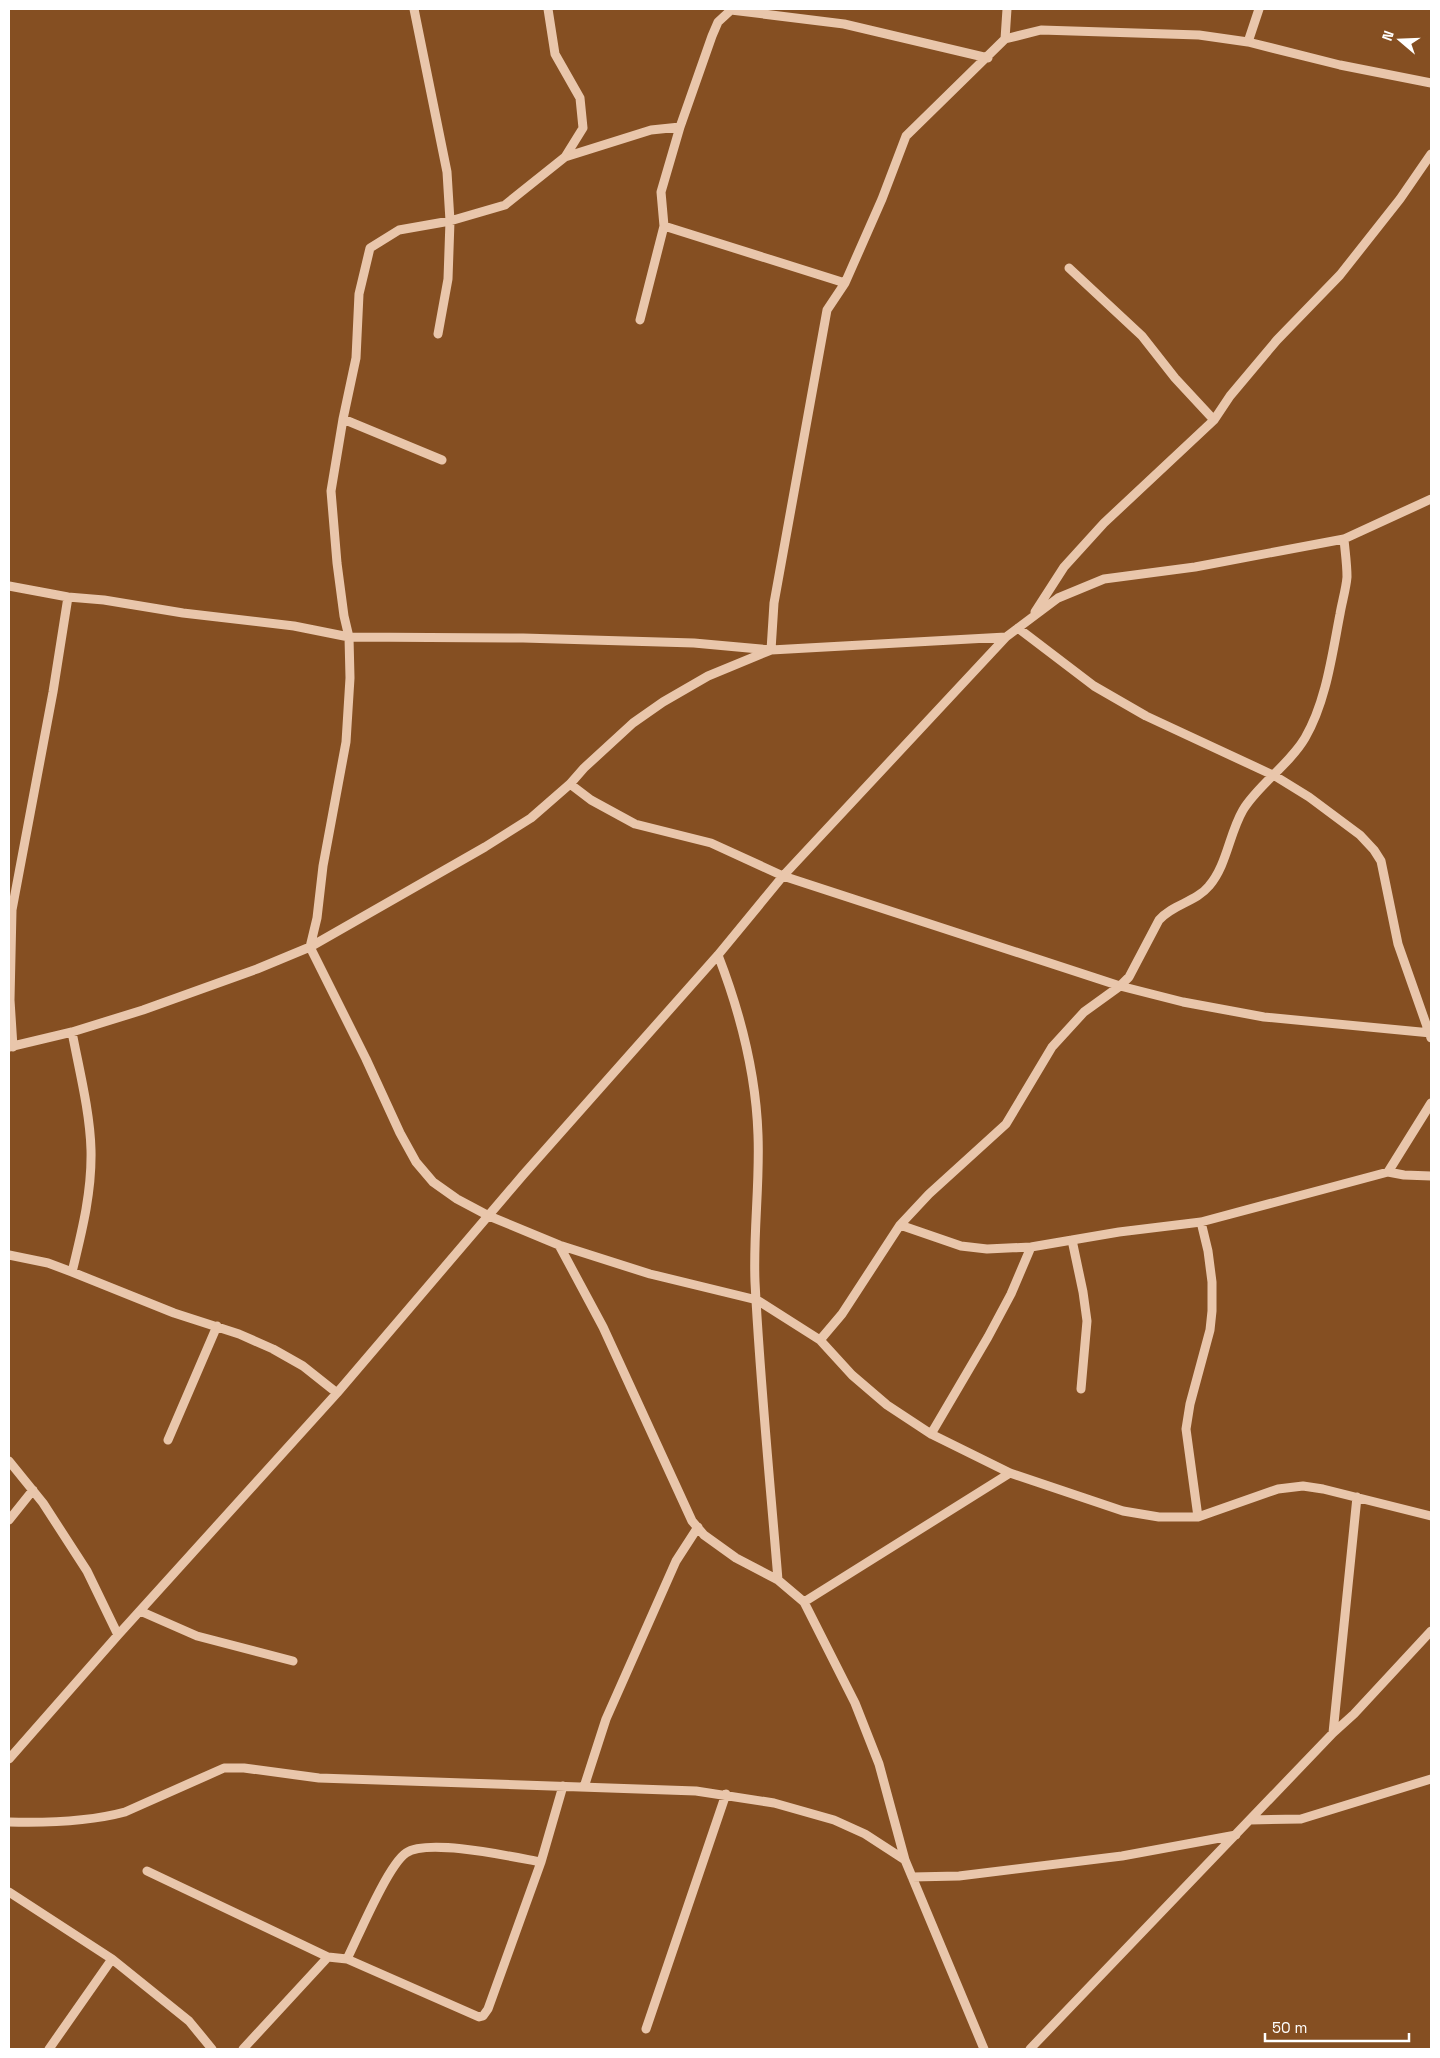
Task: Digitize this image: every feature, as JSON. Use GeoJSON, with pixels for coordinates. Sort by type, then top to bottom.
{"type":"FeatureCollection","features":[{"type":"Feature","properties":{"kind":"street"},"geometry":{"type":"LineString","coordinates":[[414,9],[446,172],[450,221],[448,279],[438,334]]}},
{"type":"Feature","properties":{"kind":"street"},"geometry":{"type":"LineString","coordinates":[[548,9],[555,54],[580,98],[583,128],[565,157],[505,205],[450,221],[399,230],[370,248],[359,294],[356,358],[343,419],[331,491],[337,563],[349,637],[350,678],[346,742],[323,866],[317,918],[310,948],[416,1162],[433,1182],[457,1199],[489,1216],[559,1245],[650,1274],[757,1300],[820,1340],[852,1375],[887,1405],[931,1434],[1010,1473],[1123,1511],[1159,1517],[1198,1517],[1278,1489],[1303,1486],[1357,1497],[1431,1516]]}},
{"type":"Feature","properties":{"kind":"street"},"geometry":{"type":"LineString","coordinates":[[1005,39],[1007,9]]}},
{"type":"Feature","properties":{"kind":"street"},"geometry":{"type":"LineString","coordinates":[[1248,42],[1259,9]]}},
{"type":"Feature","properties":{"kind":"street"},"geometry":{"type":"LineString","coordinates":[[640,320],[664,226],[661,192],[680,127],[718,22],[731,10],[844,24],[988,58]]}},
{"type":"Feature","properties":{"kind":"street"},"geometry":{"type":"LineString","coordinates":[[772,650],[774,603],[827,310],[845,283],[882,199],[906,136],[988,58],[1005,39],[1041,30],[1199,35],[1248,42],[1340,66],[1431,83]]}},
{"type":"Feature","properties":{"kind":"street"},"geometry":{"type":"LineString","coordinates":[[565,157],[651,130],[680,127]]}},
{"type":"Feature","properties":{"kind":"street"},"geometry":{"type":"LineString","coordinates":[[1032,616],[1064,568],[1104,523],[1214,420],[1230,396],[1277,340],[1340,276],[1400,199],[1431,154]]}},
{"type":"Feature","properties":{"kind":"street"},"geometry":{"type":"LineString","coordinates":[[664,226],[845,283]]}},
{"type":"Feature","properties":{"kind":"street"},"geometry":{"type":"LineString","coordinates":[[1069,268],[1142,336],[1175,378],[1214,420]]}},
{"type":"Feature","properties":{"kind":"street"},"geometry":{"type":"LineString","coordinates":[[343,419],[442,460]]}},
{"type":"Feature","properties":{"kind":"street"},"geometry":{"type":"LineString","coordinates":[[9,1759],[118,1635],[337,1394],[489,1216],[718,955],[783,876],[1006,637],[1058,598],[1104,579],[1195,567],[1344,539],[1431,499]]}},
{"type":"Feature","properties":{"kind":"street"},"geometry":{"type":"LineString","coordinates":[[820,1340],[842,1314],[900,1226],[929,1194],[1006,1124],[1052,1047],[1084,1012],[1120,986],[1129,976],[1147,940],[1165,914],[1198,896],[1209,887],[1226,854],[1235,825],[1244,808],[1275,776],[1304,739],[1320,704],[1347,577],[1344,539]]}},
{"type":"Feature","properties":{"kind":"street"},"geometry":{"type":"LineString","coordinates":[[9,586],[68,597],[104,600],[183,613],[294,626],[349,637],[504,638],[694,643],[772,650],[1006,637]]}},
{"type":"Feature","properties":{"kind":"street"},"geometry":{"type":"LineString","coordinates":[[68,597],[53,692],[12,910],[11,1047],[72,1032],[257,969],[310,948],[485,847],[531,818],[570,784],[584,768],[633,723],[663,702],[708,676],[772,650]]}},
{"type":"Feature","properties":{"kind":"street"},"geometry":{"type":"LineString","coordinates":[[570,784],[591,800],[635,824],[711,843],[783,876],[1120,986],[1183,1002],[1264,1016],[1430,1035],[1398,944],[1381,861],[1360,835],[1309,797],[1275,776],[1146,716],[1094,686],[1018,628]]}},
{"type":"Feature","properties":{"kind":"street"},"geometry":{"type":"LineString","coordinates":[[718,955],[734,996],[746,1043],[756,1102],[758,1135],[755,1280],[778,1580]]}},
{"type":"Feature","properties":{"kind":"street"},"geometry":{"type":"LineString","coordinates":[[72,1032],[91,1148],[88,1203],[72,1272]]}},
{"type":"Feature","properties":{"kind":"street"},"geometry":{"type":"LineString","coordinates":[[1388,1172],[1431,1103]]}},
{"type":"Feature","properties":{"kind":"street"},"geometry":{"type":"LineString","coordinates":[[900,1226],[961,1246],[987,1249],[1031,1247],[1201,1222],[1388,1172],[1404,1175],[1431,1176]]}},
{"type":"Feature","properties":{"kind":"street"},"geometry":{"type":"LineString","coordinates":[[1198,1517],[1186,1429],[1190,1404],[1210,1330],[1212,1311],[1212,1282],[1208,1251],[1201,1222]]}},
{"type":"Feature","properties":{"kind":"street"},"geometry":{"type":"LineString","coordinates":[[1072,1240],[1087,1321],[1082,1389]]}},
{"type":"Feature","properties":{"kind":"street"},"geometry":{"type":"LineString","coordinates":[[559,1245],[603,1328],[692,1521],[704,1535],[736,1558],[778,1580],[804,1602],[859,1712],[878,1764],[904,1860],[984,2049]]}},
{"type":"Feature","properties":{"kind":"street"},"geometry":{"type":"LineString","coordinates":[[931,1434],[1011,1294],[1031,1247]]}},
{"type":"Feature","properties":{"kind":"street"},"geometry":{"type":"LineString","coordinates":[[9,1255],[48,1263],[174,1313],[217,1326],[280,1353],[303,1366],[337,1394]]}},
{"type":"Feature","properties":{"kind":"street"},"geometry":{"type":"LineString","coordinates":[[168,1440],[217,1326]]}},
{"type":"Feature","properties":{"kind":"street"},"geometry":{"type":"LineString","coordinates":[[9,1461],[33,1490],[87,1570],[118,1635]]}},
{"type":"Feature","properties":{"kind":"street"},"geometry":{"type":"LineString","coordinates":[[804,1602],[1010,1473]]}},
{"type":"Feature","properties":{"kind":"street"},"geometry":{"type":"LineString","coordinates":[[9,1520],[33,1490]]}},
{"type":"Feature","properties":{"kind":"street"},"geometry":{"type":"LineString","coordinates":[[1333,1733],[1357,1497]]}},
{"type":"Feature","properties":{"kind":"street"},"geometry":{"type":"LineString","coordinates":[[584,1787],[606,1719],[676,1561],[698,1527]]}},
{"type":"Feature","properties":{"kind":"street"},"geometry":{"type":"LineString","coordinates":[[140,1611],[197,1636],[293,1661]]}},
{"type":"Feature","properties":{"kind":"street"},"geometry":{"type":"LineString","coordinates":[[1030,2049],[1333,1733],[1354,1714],[1431,1631]]}},
{"type":"Feature","properties":{"kind":"street"},"geometry":{"type":"LineString","coordinates":[[9,1822],[34,1823],[108,1817],[125,1812],[224,1768],[244,1768],[319,1778],[696,1790],[726,1794],[774,1803],[834,1820],[865,1834],[904,1860]]}},
{"type":"Feature","properties":{"kind":"street"},"geometry":{"type":"LineString","coordinates":[[1250,1820],[1301,1819],[1431,1779]]}},
{"type":"Feature","properties":{"kind":"street"},"geometry":{"type":"LineString","coordinates":[[147,1872],[328,1957],[347,1959],[474,2016],[483,2016],[488,2009],[541,1862],[563,1786]]}},
{"type":"Feature","properties":{"kind":"street"},"geometry":{"type":"LineString","coordinates":[[646,2029],[726,1794]]}},
{"type":"Feature","properties":{"kind":"street"},"geometry":{"type":"LineString","coordinates":[[912,1877],[959,1876],[1103,1858],[1236,1835]]}},
{"type":"Feature","properties":{"kind":"street"},"geometry":{"type":"LineString","coordinates":[[347,1959],[382,1888],[404,1854],[411,1850],[450,1847],[541,1862]]}},
{"type":"Feature","properties":{"kind":"street"},"geometry":{"type":"LineString","coordinates":[[9,1892],[112,1959],[188,2021],[212,2049]]}},
{"type":"Feature","properties":{"kind":"street"},"geometry":{"type":"LineString","coordinates":[[243,2049],[328,1957]]}},
{"type":"Feature","properties":{"kind":"street"},"geometry":{"type":"LineString","coordinates":[[49,2049],[112,1959]]}}]}
